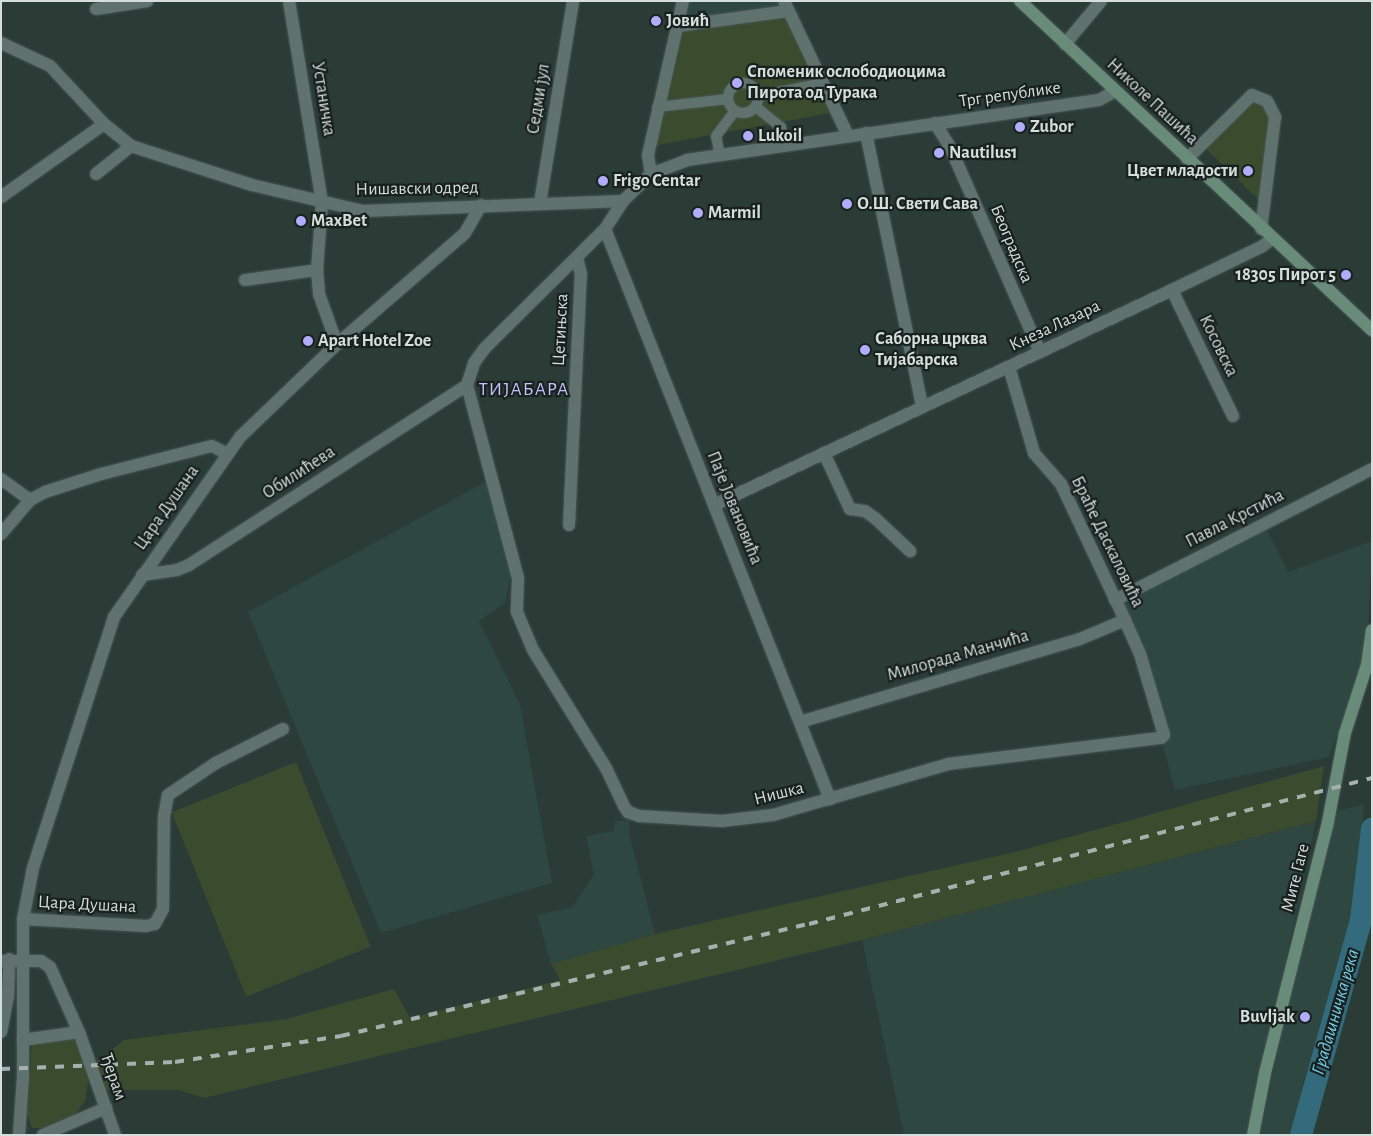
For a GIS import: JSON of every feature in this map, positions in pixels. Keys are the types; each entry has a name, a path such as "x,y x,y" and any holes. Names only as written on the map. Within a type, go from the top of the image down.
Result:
{"main road":[{"name":"Николе Пашића","path":"1020,1 1261,229 1372,330"},
{"name":"Мите Гаге","path":"1253,1135 1265,1074 1327,827 1345,733 1367,665 1372,630"}],"street":[{"path":"96,9 147,1"},
{"name":"Устаничка","path":"289,1 322,202 317,270 319,294 337,344"},
{"name":"Седми јул","path":"540,203 573,1"},
{"path":"651,174 648,155 682,1"},
{"path":"1065,44 1101,1"},
{"path":"678,26 786,6 848,136"},
{"name":"Нишавски одред","path":"1,43 50,66 104,124 131,146 252,185 322,202 376,211 481,205 623,201"},
{"path":"740,83 750,84 759,96 756,107 744,114 735,111 728,99 731,89 740,83"},
{"path":"759,96 823,83"},
{"name":"Трг републике","path":"605,229 623,201 651,174 687,160 1099,100 1115,91"},
{"path":"1188,159 1252,95 1267,101 1275,116 1261,229"},
{"path":"658,106 728,99"},
{"path":"756,107 781,127 785,146"},
{"path":"720,155 716,136 735,111"},
{"path":"1,197 104,124"},
{"name":"Београдска","path":"935,124 951,149 1040,352"},
{"path":"866,133 922,407"},
{"path":"96,174 131,146"},
{"name":"Цара Душана","path":"19,1135 23,1040 23,919 33,868 114,617 226,453 269,407 337,344 465,233 481,205"},
{"path":"467,385 474,363 485,348 605,229"},
{"name":"Паје Јовановића","path":"605,229 830,799"},
{"name":"Кнеза Лазара","path":"714,504 1172,290 1272,239"},
{"name":"Цетињска","path":"569,524 581,274 577,258"},
{"path":"245,280 317,270"},
{"name":"Косовска","path":"1172,290 1233,416"},
{"name":"Браће Даскаловића","path":"1009,367 1034,453 1061,484 1140,654 1164,729 1161,738"},
{"name":"Обилићева","path":"142,575 177,570 189,564 467,385"},
{"name":"Нишка","path":"467,385 518,578 517,612 532,650 606,768 628,812 665,819 722,821 767,816 948,764 1161,738"},
{"path":"1,534 30,500 45,492 143,463 212,446 226,453"},
{"path":"824,453 850,509 865,511 876,518 910,551"},
{"name":"Павла Крстића","path":"1115,600 1372,468"},
{"path":"1,479 30,500"},
{"name":"Милорада Манчића","path":"800,722 1080,639 1125,620"},
{"name":"Цара Душана","path":"23,919 146,926 155,924 162,909 165,806 168,795 216,763 283,730"},
{"path":"1,1032 8,996 5,960 41,961 50,967 78,1032 23,1040"},
{"name":"Ђерам","path":"78,1032 114,1135"},
{"path":"43,1135 106,1108"}],"shaded area":[{"path":"682,1 787,1 793,15 679,28"},
{"path":"487,481 511,572 505,603 479,621 520,704 552,883 381,933 248,612"},
{"path":"1266,528 1288,572 1372,541 1367,655 1329,757 1175,790 1123,602"},
{"name":"Buvljak","path":"1364,804 1356,902 1345,952 1303,1083 1293,1135 1260,1135 1301,940 1338,811"},
{"path":"629,820 630,838 655,934 551,964 537,915 572,907 594,875 586,836 614,831 615,821"},
{"path":"1316,821 1248,1135 904,1135 862,940"}],"green space":[{"path":"793,15 836,112 652,146 679,28"},
{"path":"1251,97 1271,110 1263,204 1203,146"},
{"path":"296,762 371,947 246,997 172,812"},
{"path":"1324,766 1316,821 862,940 204,1098 179,1090 104,1090 96,1062 124,1040 286,1019 394,989 410,1018 560,980 551,964 655,934 1023,850"},
{"path":"72,1036 89,1075 85,1101 75,1114 43,1128 32,1128 27,1114 32,1043"}],"waterway":[{"name":"Градашничка река","path":"1301,1135 1361,920 1372,829"}],"railway":[{"path":"1,1069 175,1062 341,1036 809,924 1372,778"}],"place":[{"name":"Јовић","path":"656,21"},
{"name":"Споменик ослободиоцима Пирота од Турака","path":"737,83"},
{"name":"Zubor","path":"1020,127"},
{"name":"Lukoil","path":"748,136"},
{"name":"Nautilus1","path":"939,153"},
{"name":"Цвет младости","path":"1248,171"},
{"name":"Frigo Centar","path":"603,181"},
{"name":"О.Ш. Свети Сава","path":"847,204"},
{"name":"Marmil","path":"698,213"},
{"name":"MaxBet","path":"301,221"},
{"name":"18305 Пирот 5","path":"1346,275"},
{"name":"Apart Hotel Zoe","path":"308,341"},
{"name":"Саборна црква Тијабарска","path":"865,350"},
{"name":"Buvljak","path":"1305,1017"}],"district":[{"name":"ТИЈАБАРА","path":"524,390"}]}
